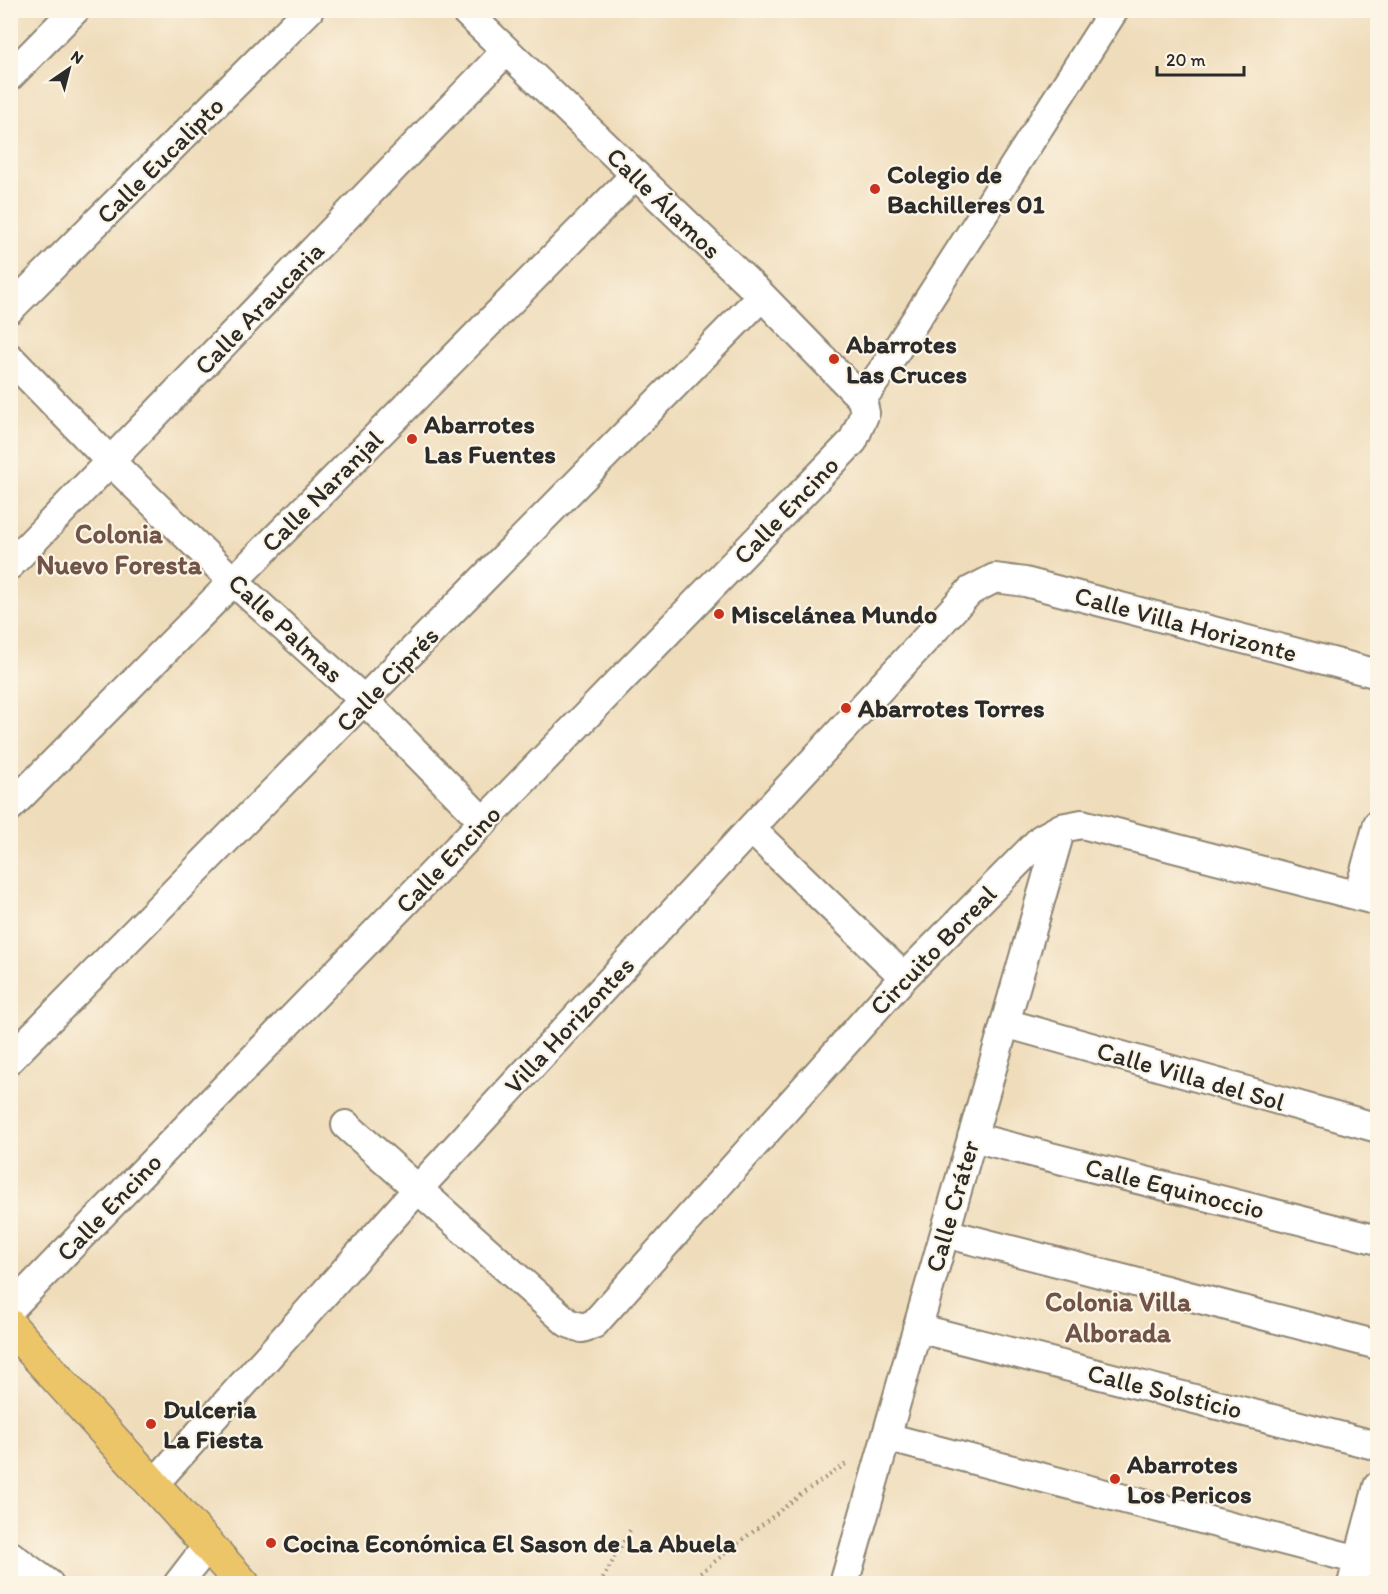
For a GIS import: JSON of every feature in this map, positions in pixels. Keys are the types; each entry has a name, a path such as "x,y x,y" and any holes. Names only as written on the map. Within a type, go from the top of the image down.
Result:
{"main road":[{"path":"10,1326 243,1584"}],"street":[{"path":"10,76 75,10"},
{"name":"Calle Eucalipto","path":"10,309 309,10"},
{"name":"Calle Álamos","path":"464,10 762,296 862,399"},
{"path":"862,399 888,363 1114,10"},
{"name":"Calle Araucaria","path":"10,565 506,51"},
{"name":"Calle Naranjal","path":"10,807 635,175"},
{"name":"Calle Ciprés","path":"10,1059 762,296"},
{"name":"Calle Palmas","path":"10,358 111,462 233,581 365,701 484,822"},
{"name":"Calle Encino","path":"10,1309 853,441 865,413 862,399"},
{"name":"Calle Villa Horizonte","path":"995,578 1037,585 1377,674"},
{"name":"Villa Horizontes","path":"153,1485 417,1190 970,591 995,578"},
{"name":"Circuito Boreal","path":"417,1190 568,1323 582,1328 594,1324 904,977 1041,839 1061,828 1082,824 1368,899"},
{"path":"1368,899 1377,824"},
{"name":"Calle Cráter","path":"844,1584 1061,828"},
{"path":"751,829 904,977"},
{"name":"Calle Villa del Sol","path":"1005,1023 1377,1128"},
{"path":"346,1125 417,1190"},
{"name":"Calle Equinoccio","path":"972,1137 1377,1240"},
{"path":"945,1233 1377,1345"},
{"name":"Calle Solsticio","path":"917,1328 1377,1446"},
{"path":"886,1437 1362,1569 1377,1486"},
{"path":"178,1584 208,1545"},
{"path":"10,1555 49,1584"}],"path":[{"path":"686,1584 800,1495 886,1437"},
{"path":"600,1584 630,1530"}],"place":[{"name":"Colegio de Bachilleres 01","path":"875,189"},
{"name":"Abarrotes Las Cruces","path":"834,359"},
{"name":"Abarrotes Las Fuentes","path":"412,439"},
{"name":"Miscelánea Mundo","path":"719,614"},
{"name":"Abarrotes Torres","path":"846,708"},
{"name":"Dulceria La Fiesta","path":"151,1424"},
{"name":"Abarrotes Los Pericos","path":"1115,1479"},
{"name":"Cocina Económica El Sason de La Abuela","path":"271,1543"}],"district":[{"name":"Colonia Nuevo Foresta","path":"119,550"},
{"name":"Colonia Villa Alborada","path":"1118,1318"}]}
